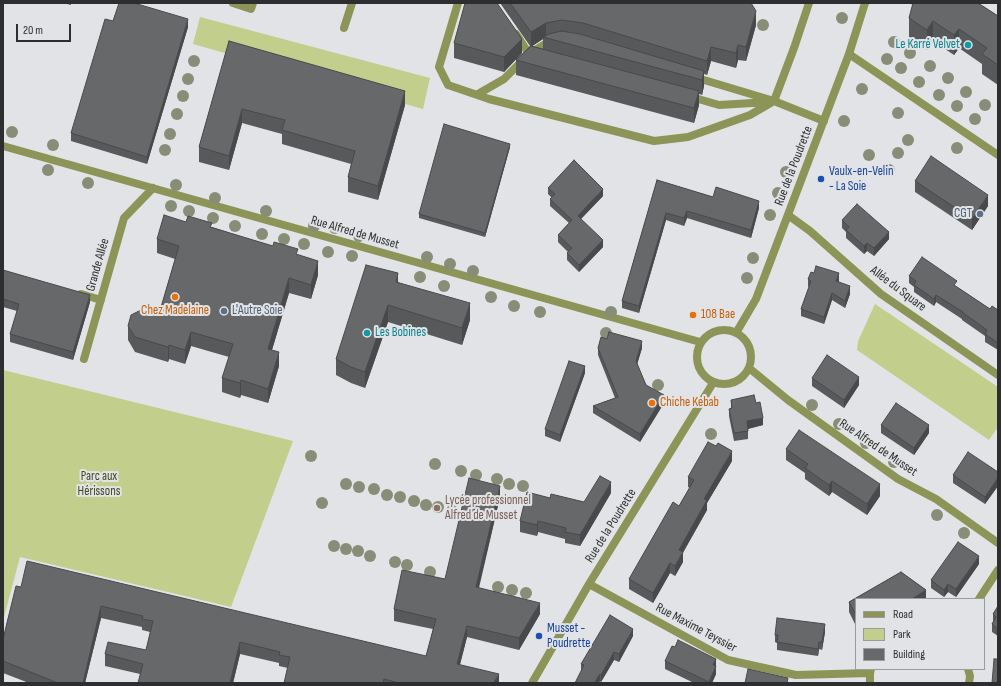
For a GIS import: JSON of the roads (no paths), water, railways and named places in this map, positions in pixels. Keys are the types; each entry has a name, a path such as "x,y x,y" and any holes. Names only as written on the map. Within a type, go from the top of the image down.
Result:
{"street":[{"path":"233,3 251,9 252,3"},
{"path":"344,28 352,3"},
{"path":"458,3 439,67 448,85 478,94 488,99 654,141 688,137 750,115 774,101 809,3"},
{"name":"Rue de la Poudrette","path":"736,332 756,299 849,54 865,3"},
{"path":"511,28 529,54 544,58"},
{"path":"478,94 504,79 529,54 547,43 561,40"},
{"path":"849,54 998,155"},
{"path":"683,73 774,101 824,121"},
{"path":"681,95 719,105 774,101"},
{"name":"Rue Alfred de Musset","path":"3,146 700,342"},
{"name":"Grande Allée","path":"84,359 124,218 153,188"},
{"name":"Allée du Square","path":"788,216 810,231 881,294 998,374"},
{"path":"70,291 100,300"},
{"path":"728,330 736,332 748,344 751,352 749,368 745,376 738,381 722,385 706,379 697,366 697,350 700,342 712,332 728,330"},
{"name":"Rue Alfred de Musset","path":"749,368 788,400 898,479 936,499 998,542"},
{"name":"Rue de la Poudrette","path":"532,683 589,584 714,383"},
{"path":"979,598 998,570"},
{"name":"Rue Maxime Teyssier","path":"589,584 728,660 796,675 870,671"},
{"path":"968,670 970,676 969,683"},
{"path":"870,671 870,683"}],"place":[{"name":"Le Karré Velvet","path":"968,45"},
{"name":"Vaulx-en-Velin - La Soie","path":"821,179"},
{"name":"CGT","path":"980,214"},
{"name":"Chez Madelaine","path":"175,297"},
{"name":"L'Autre Soie","path":"224,311"},
{"name":"108 Bae","path":"693,315"},
{"name":"Les Bobines","path":"367,333"},
{"name":"Chiche Kebab","path":"652,403"},
{"name":"Lycée professionnel Alfred de Musset","path":"437,508"},
{"name":"Musset - Poudrette","path":"539,636"}],"park label":[{"name":"Parc aux Hérissons","path":"99,484"}]}
